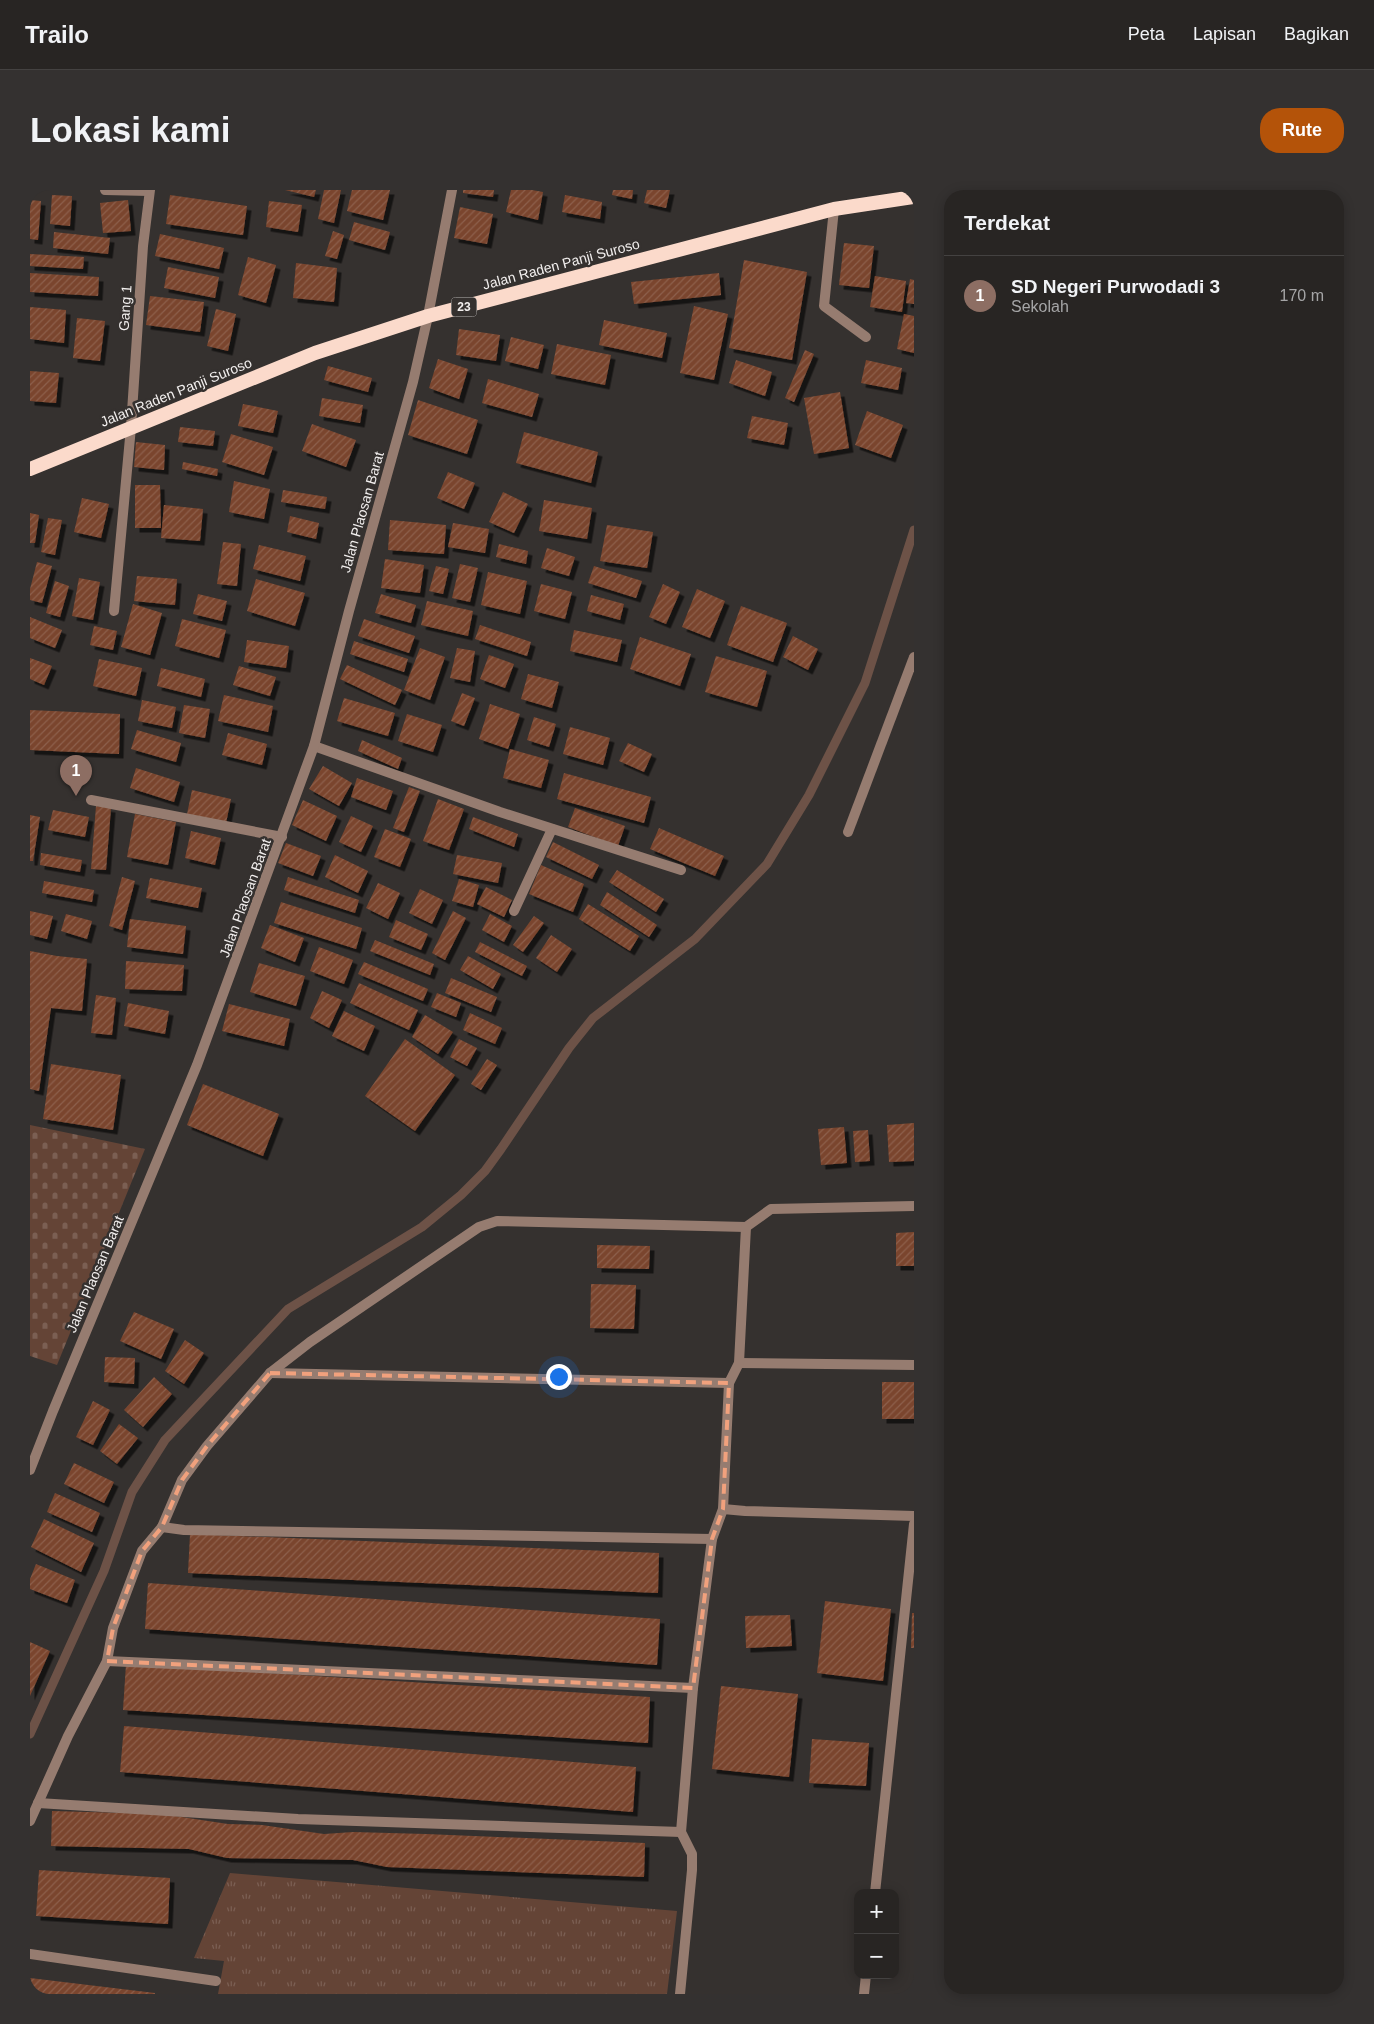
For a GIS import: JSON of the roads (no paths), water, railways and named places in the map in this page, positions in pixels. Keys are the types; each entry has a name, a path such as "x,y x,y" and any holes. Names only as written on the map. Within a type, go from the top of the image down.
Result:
{"highway":[{"name":"Jalan Raden Panji Suroso","path":"30,469 315,353 428,316 834,209 914,197"}],"street":[{"path":"105,190 150,191"},
{"name":"Jalan Plaosan Barat","path":"30,1470 197,1065 314,746 349,611 413,382 428,316 452,190"},
{"name":"Gang 1","path":"114,611 131,427 143,246 150,191"},
{"path":"834,209 824,306 866,337"},
{"path":"848,832 911,674 914,657"},
{"path":"314,746 360,764 552,829 681,870"},
{"path":"91,800 282,836"},
{"path":"514,911 552,829"},
{"path":"30,1821 68,1736 108,1661 113,1628 142,1551 162,1527 182,1480 207,1446 270,1373 318,1336 478,1227 491,1222 746,1227 771,1209 914,1206"},
{"path":"680,1994 692,1870 692,1854 681,1832 693,1688 712,1539 724,1509 730,1383 739,1363 746,1227"},
{"path":"739,1363 914,1365"},
{"path":"270,1373 730,1383"},
{"path":"724,1509 914,1516"},
{"path":"875,1889 914,1524"},
{"path":"162,1527 194,1530 712,1539"},
{"path":"108,1661 693,1688"},
{"path":"38,1803 298,1819 681,1832"},
{"path":"30,1954 216,1981"},
{"path":"864,1994 866,1979"}],"waterway":[{"path":"30,1734 104,1571 132,1492 165,1440 288,1309 422,1227 461,1195 485,1171 569,1048 593,1018 695,939 767,864 809,795 865,683 914,530"}],"place":[{"name":"SD Negeri Purwodadi 3","path":"76,796"}]}
